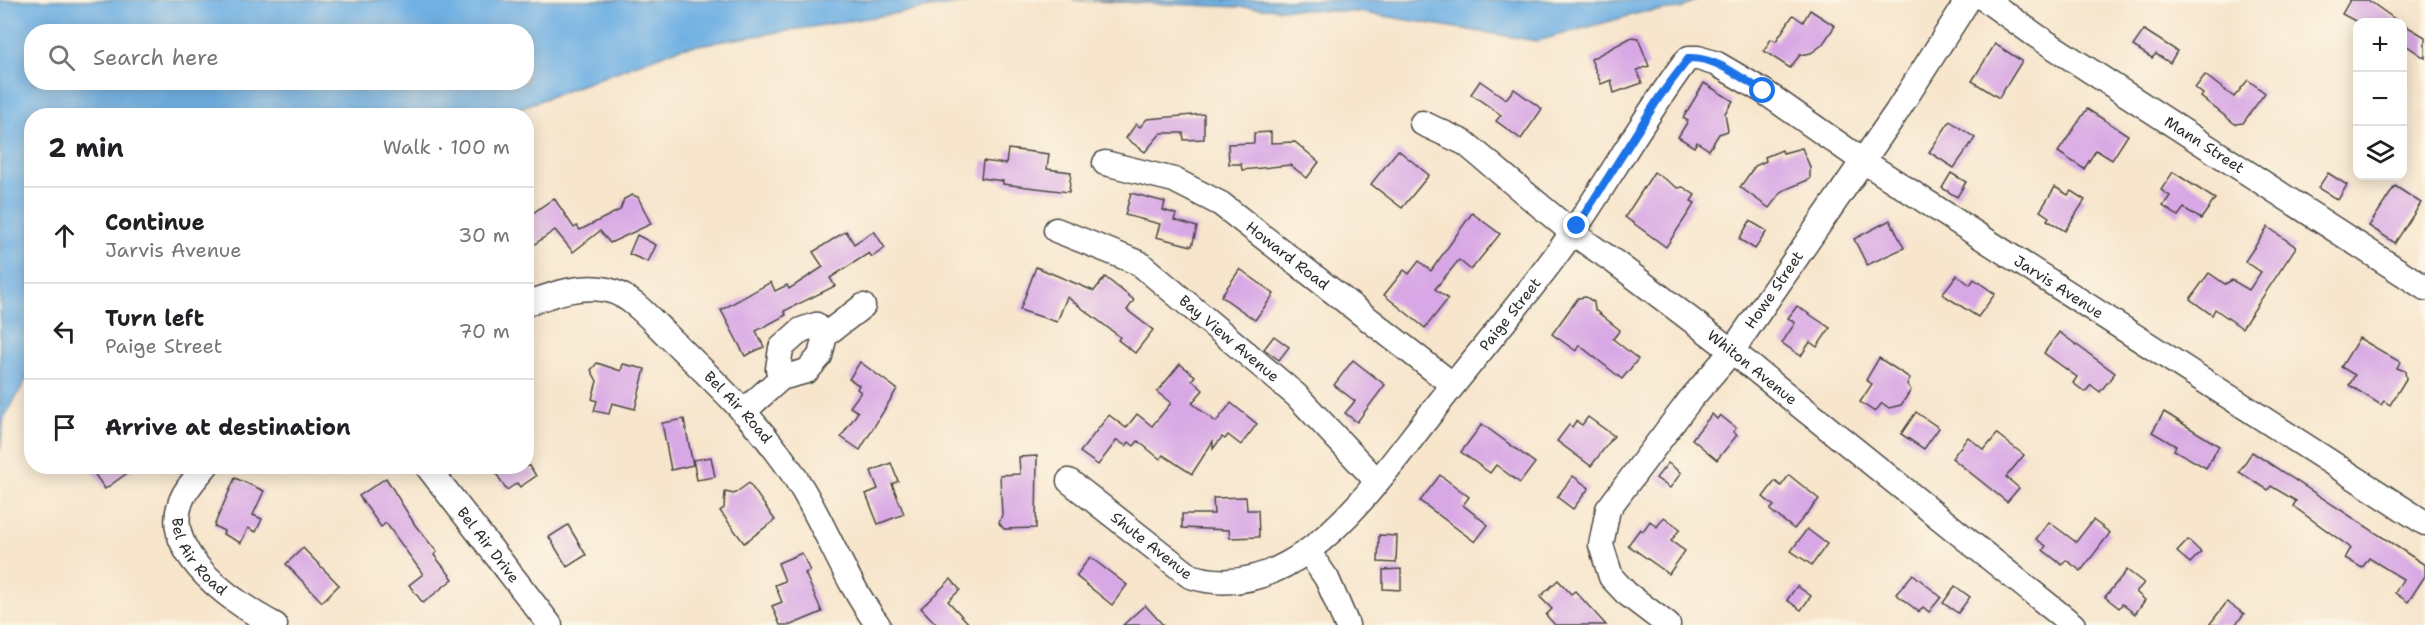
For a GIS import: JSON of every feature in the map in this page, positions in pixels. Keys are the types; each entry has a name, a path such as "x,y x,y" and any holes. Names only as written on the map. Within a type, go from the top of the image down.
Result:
{"street":[{"name":"Howe Street","path":"1668,625 1626,593 1611,577 1601,546 1608,509 1618,492 1690,400 1732,351 1935,55 1968,0"},
{"name":"Mann Street","path":"1986,0 2035,35 2425,288"},
{"name":"Jarvis Avenue","path":"1689,58 1698,58 1717,64 1763,91 1863,161 2425,524"},
{"name":"Paige Street","path":"1308,551 1332,531 1377,481 1572,232 1660,96 1689,58"},
{"name":"Whiton Avenue","path":"1422,123 1465,143 1572,232 1732,351 2073,625"},
{"name":"Howard Road","path":"1105,163 1174,180 1221,204 1453,385"},
{"name":"Bay View Avenue","path":"1056,230 1139,263 1296,395 1377,481"},
{"name":"Bel Air Road","path":"534,301 567,290 611,291 638,308 743,412 781,458 802,489 854,591 878,625"},
{"path":"743,412 781,378 807,371 820,356 825,335 863,306"},
{"path":"781,378 778,369 781,348 801,330 816,325 825,335"},
{"name":"Bel Air Road","path":"200,474 181,501 177,519 183,541 194,562 211,581 233,600 274,625"},
{"name":"Bel Air Drive","path":"433,474 550,625"},
{"name":"Shute Avenue","path":"1069,481 1190,576 1204,581 1226,584 1264,576 1308,551"},
{"path":"1308,551 1327,579 1347,625"}],"water":[{"path":"0,0 980,0 680,48 520,108 24,108 24,383 4,418 0,450"},
{"path":"1073,0 1696,0 1681,9 1643,12 1537,41 1359,12"}],"building":[{"path":"2350,0 2368,0 2393,18 2353,18 2353,20 2342,14"},
{"path":"1810,10 1835,26 1822,45 1811,53 1800,55 1790,68 1764,51 1771,39 1776,41 1793,15 1803,22"},
{"path":"2407,26 2425,37 2425,58 2407,46"},
{"path":"2144,30 2177,51 2170,63 2156,54 2152,58 2133,46"},
{"path":"1632,37 1638,38 1649,66 1637,70 1642,83 1614,93 1611,80 1601,84 1591,59"},
{"path":"1995,44 2022,61 1999,98 1972,81"},
{"path":"2205,75 2234,97 2248,80 2265,93 2243,123 2235,124 2201,97 2203,94 2195,88"},
{"path":"1480,81 1506,99 1514,89 1542,109 1521,139 1496,121 1501,115 1471,94"},
{"path":"1704,83 1733,101 1725,113 1728,131 1719,134 1709,150 1697,142 1694,147 1678,137 1688,121 1683,118"},
{"path":"2087,109 2128,135 2112,160 2096,150 2084,169 2058,152"},
{"path":"1204,114 1204,139 1184,140 1183,133 1161,133 1145,152 1126,138 1136,124 1140,127 1147,119"},
{"path":"1950,121 1975,138 1954,168 1929,152"},
{"path":"1271,132 1271,143 1295,142 1319,162 1307,178 1290,165 1242,170 1241,164 1229,164 1228,144 1254,143 1254,133"},
{"path":"1802,148 1810,167 1810,179 1782,191 1769,208 1740,187 1755,166 1766,161 1765,157 1782,150 1783,153"},
{"path":"1008,149 1049,154 1047,169 1071,172 1069,192 1003,184 1003,181 981,178 983,161 1006,164"},
{"path":"1398,150 1429,175 1402,208 1371,184"},
{"path":"1654,172 1678,188 1683,187 1695,195 1691,201 1695,203 1666,247 1625,217"},
{"path":"2173,172 2215,199 2201,219 2184,208 2178,216 2163,206 2170,196 2161,190"},
{"path":"1951,173 1966,182 1957,197 1942,188"},
{"path":"2328,173 2347,185 2338,200 2318,188"},
{"path":"2395,186 2421,203 2395,243 2369,226"},
{"path":"2055,187 2068,195 2071,191 2085,200 2065,231 2047,220 2049,217 2040,211"},
{"path":"1131,193 1165,202 1163,210 1176,214 1174,220 1197,227 1192,246 1156,237 1160,224 1125,215"},
{"path":"632,195 638,197 651,224 610,243 600,231 573,252 555,230 534,244 534,212 554,198 574,228 577,226 580,230 620,210 624,199"},
{"path":"1472,213 1500,234 1471,270 1459,260 1435,289 1448,299 1425,328 1384,295 1404,270 1409,274 1419,261 1431,271"},
{"path":"1890,220 1904,248 1867,265 1854,239"},
{"path":"1750,221 1767,231 1755,249 1739,239"},
{"path":"2268,227 2296,247 2242,328 2215,309 2212,315 2190,299 2209,273 2225,284 2232,280 2249,290 2261,272 2245,261"},
{"path":"846,231 854,244 874,231 885,248 872,257 869,253 830,278 835,286 784,311 786,315 756,331 764,347 745,356 721,310 771,282 775,291 787,285 789,289 823,267 813,252"},
{"path":"637,235 656,245 648,262 629,254"},
{"path":"1036,267 1094,291 1105,277 1134,300 1127,310 1153,330 1135,353 1118,340 1120,337 1067,297 1057,322 1020,310"},
{"path":"1240,269 1274,294 1255,320 1221,296"},
{"path":"1957,275 1970,285 1974,279 1995,294 1978,317 1942,294"},
{"path":"1586,297 1594,302 1595,310 1620,330 1613,339 1638,359 1622,379 1579,345 1576,351 1552,334 1578,298"},
{"path":"1797,306 1830,328 1817,347 1810,342 1801,356 1782,343 1795,323 1788,318"},
{"path":"2059,332 2115,373 2100,392 2091,385 2085,392 2073,383 2077,377 2044,353"},
{"path":"1274,336 1289,347 1279,360 1264,349"},
{"path":"2359,338 2400,362 2397,368 2405,371 2406,379 2390,405 2384,401 2381,405 2349,385 2355,375 2341,367"},
{"path":"1879,358 1910,378 1907,384 1911,390 1901,405 1889,408 1882,403 1875,412 1860,402 1872,384 1866,380"},
{"path":"1353,360 1385,385 1357,422 1345,413 1355,401 1334,385"},
{"path":"860,362 897,389 860,450 841,437 858,412 850,407 861,392 857,389 859,385 849,379"},
{"path":"597,363 621,371 623,364 645,369 635,409 612,403 609,414 594,411 597,401 592,399 597,381 591,370"},
{"path":"1180,364 1195,376 1192,380 1203,390 1192,403 1216,422 1231,403 1257,424 1241,445 1228,435 1225,439 1222,437 1213,449 1213,441 1192,474 1163,455 1160,459 1138,441 1134,446 1129,442 1126,446 1117,440 1098,465 1080,452 1109,415 1126,428 1137,414 1152,426 1171,403 1157,392"},
{"path":"1916,412 1939,428 1924,449 1901,434"},
{"path":"2164,412 2219,446 2206,468 2174,450 2176,446 2152,432"},
{"path":"1712,414 1717,419 1720,415 1736,428 1733,432 1737,435 1717,460 1692,439"},
{"path":"1588,417 1614,436 1591,466 1557,441 1569,425 1572,427 1576,421 1582,425"},
{"path":"684,419 693,465 671,470 662,423"},
{"path":"1482,424 1535,463 1520,483 1496,465 1490,473 1461,452"},
{"path":"1997,434 2024,455 2006,477 2019,488 2007,502 1952,458 1968,437 1984,450"},
{"path":"2252,452 2425,565 2425,576 2408,602 2395,593 2403,579 2369,558 2362,568 2345,558 2351,548 2293,506 2296,501 2271,486 2268,490 2239,472"},
{"path":"1037,456 1036,528 1004,529 999,523 1002,515 1000,475 1020,474 1019,457"},
{"path":"711,457 715,477 697,480 693,460"},
{"path":"891,463 898,481 892,484 904,514 878,524 866,494 878,489 871,471"},
{"path":"1668,463 1681,473 1670,488 1656,478"},
{"path":"534,473 536,476 520,487 517,483 507,490 496,474"},
{"path":"95,474 126,474 105,489"},
{"path":"1440,475 1469,497 1463,505 1488,525 1475,542 1420,501"},
{"path":"1789,475 1819,499 1794,529 1770,510 1774,506 1763,497 1775,481 1781,486"},
{"path":"1573,476 1589,488 1573,509 1557,497"},
{"path":"235,478 264,491 253,515 262,519 256,532 248,528 241,543 223,534 224,531 214,526"},
{"path":"386,478 415,525 437,552 434,555 453,579 423,603 409,585 423,574 386,523 381,527 359,496"},
{"path":"749,483 775,520 744,543 720,511 724,508 725,492 734,494"},
{"path":"1246,497 1247,510 1258,510 1259,537 1230,538 1229,530 1182,528 1182,514 1214,514 1213,498"},
{"path":"1664,517 1680,529 1671,541 1685,551 1669,574 1628,545 1640,529 1643,531 1650,521 1657,527"},
{"path":"2093,520 2110,533 2081,571 2066,560 2062,565 2043,550 2046,546 2036,539 2049,522 2076,542"},
{"path":"568,525 586,555 567,567 549,537"},
{"path":"1807,529 1827,544 1812,565 1791,551"},
{"path":"1379,535 1397,536 1396,563 1378,562"},
{"path":"2188,540 2201,552 2190,563 2177,552"},
{"path":"303,548 339,585 322,602 286,564"},
{"path":"802,553 810,571 805,573 822,612 791,625 780,625 772,606 782,602 775,585 785,581 778,563"},
{"path":"1090,557 1127,585 1112,605 1076,576"},
{"path":"1401,569 1401,590 1383,589 1383,570"},
{"path":"2127,570 2144,583 2136,592 2145,600 2135,614 2122,604 2119,608 2105,597"},
{"path":"1913,574 1941,597 1929,612 1923,607 1919,612 1896,594"},
{"path":"951,579 960,590 948,601 970,625 937,625 921,608"},
{"path":"1558,580 1571,594 1575,591 1606,625 1555,625 1546,615 1552,609 1540,597"},
{"path":"1797,586 1811,596 1801,610 1787,600"},
{"path":"1955,586 1970,597 1958,613 1943,603"},
{"path":"2227,602 2244,614 2235,625 2209,625"},
{"path":"1145,605 1163,625 1123,625"}],"route":[{"path":"1577,226 1660,96 1689,58 1698,58 1717,64 1763,91"}]}
